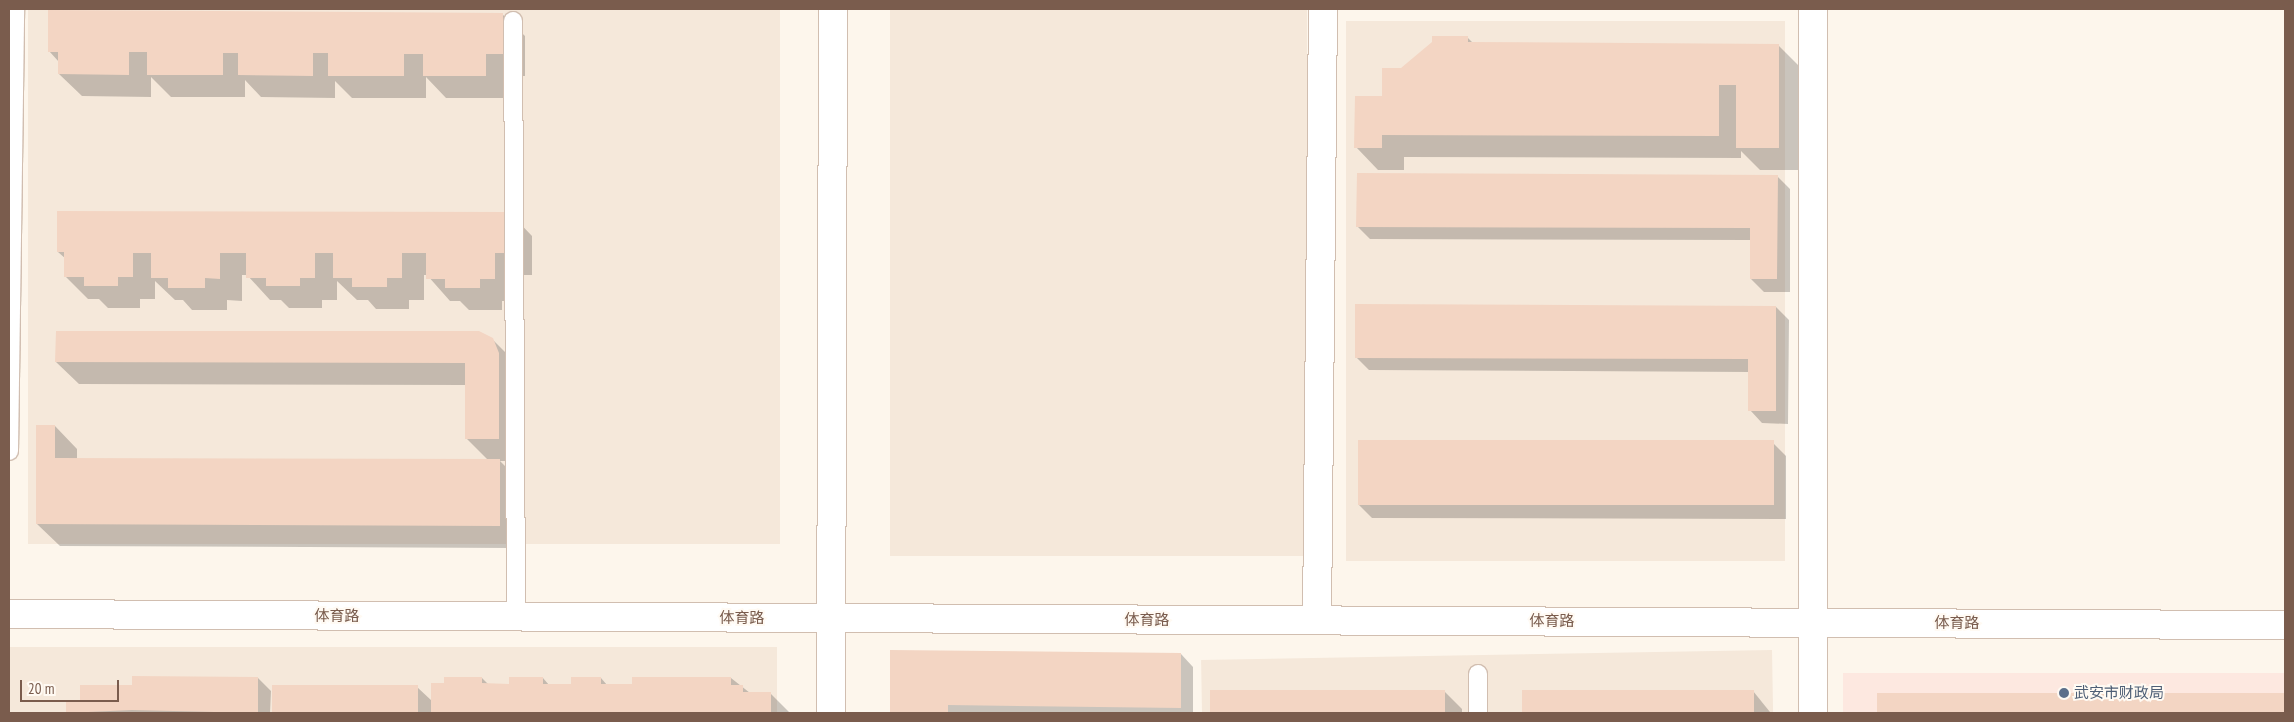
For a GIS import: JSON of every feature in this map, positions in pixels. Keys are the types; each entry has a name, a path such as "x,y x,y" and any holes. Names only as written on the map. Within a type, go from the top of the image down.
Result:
{"street":[{"path":"831,713 833,9"},
{"path":"1317,620 1323,9"},
{"path":"1813,9 1813,713"},
{"name":"体育路","path":"9,614 2285,625"}],"lane":[{"path":"9,451 15,9"},
{"path":"513,21 516,616"},
{"path":"1478,674 1478,713"}],"shaded area":[{"path":"28,9 780,9 780,544 28,544"},
{"path":"890,9 1307,9 1307,556 890,556"},
{"path":"1346,21 1785,21 1785,561 1346,561"},
{"path":"9,647 777,647 777,713 9,713"},
{"path":"1772,650 1773,713 1202,713 1201,660"},
{"name":"武安市财政局","path":"1843,673 2284,673 2284,713 1843,713"}],"building":[{"path":"48,10 503,13 503,54 486,54 486,76 423,76 423,54 404,54 404,76 328,76 328,53 313,53 313,76 238,75 238,53 223,53 223,75 147,75 147,52 129,52 129,75 58,74 58,52 48,52"},
{"path":"1432,36 1468,36 1468,42 1779,44 1779,148 1736,148 1736,85 1719,85 1719,136 1382,135 1382,148 1354,148 1355,96 1382,96 1382,68 1401,68 1432,42"},
{"path":"1357,173 1778,175 1777,279 1750,279 1750,228 1356,227"},
{"path":"57,211 510,212 510,253 495,253 495,279 480,279 480,288 445,288 445,279 426,279 426,253 402,253 402,278 387,278 387,287 352,287 352,278 333,278 333,253 315,253 315,278 300,278 300,286 266,286 266,278 246,278 246,253 220,253 220,279 205,278 205,288 168,288 168,278 151,278 151,253 133,253 133,277 118,277 118,286 84,286 84,277 64,277 64,252 57,252"},
{"path":"1355,304 1776,306 1776,411 1748,411 1748,359 1355,358"},
{"path":"56,331 479,331 493,338 499,353 499,439 465,439 465,363 55,362"},
{"path":"36,425 55,425 55,458 500,459 500,526 36,524"},
{"path":"1358,440 1774,440 1774,505 1358,505"},
{"path":"890,650 1181,653 1181,708 948,705 948,713 890,713"},
{"path":"132,676 258,677 258,713 132,710 66,713 66,702 80,702 80,685 132,685"},
{"path":"444,677 482,677 482,683 509,684 509,677 543,677 543,684 571,684 571,677 601,677 601,684 632,684 632,677 731,677 731,685 743,685 743,692 771,692 771,713 431,713 431,683 444,683"},
{"path":"272,685 418,685 418,713 272,713"},
{"path":"1210,690 1445,690 1445,713 1210,713"},
{"path":"1522,690 1754,690 1754,713 1522,713"},
{"path":"1877,693 2285,693 2285,713 1877,713"}],"place":[{"name":"武安市财政局","path":"2064,693"}]}
